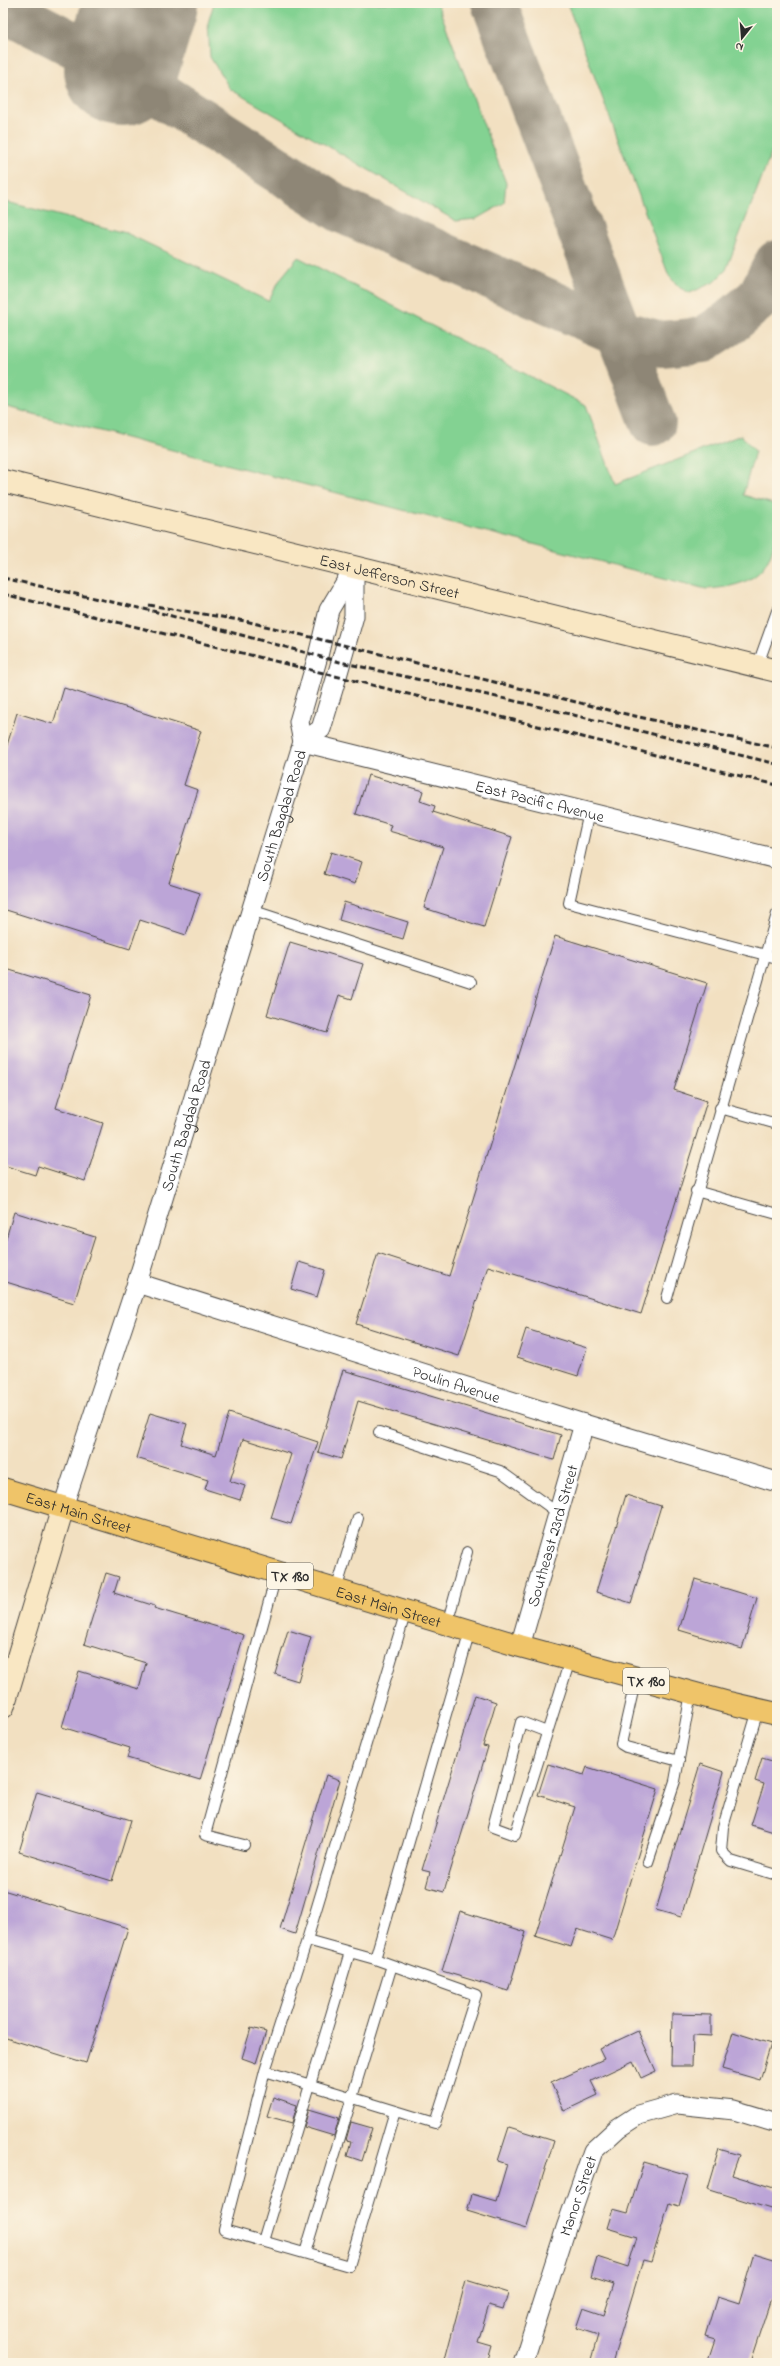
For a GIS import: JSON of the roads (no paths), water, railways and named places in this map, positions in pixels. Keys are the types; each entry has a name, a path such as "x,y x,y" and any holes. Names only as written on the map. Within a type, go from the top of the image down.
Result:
{"main road":[{"name":"East Jefferson Street","path":"3,481 767,669"},
{"name":"East Main Street","path":"3,1489 520,1646 691,1693 768,1712"},
{"path":"3,1707 63,1507"}],"street":[{"name":"South Bagdad Road","path":"303,742 321,729 337,676 354,616 354,568"},
{"name":"South Bagdad Road","path":"63,1507 137,1283 303,742 299,722 318,656 329,610 354,568"},
{"name":"East Pacific Avenue","path":"303,742 777,859"},
{"name":"Poulin Avenue","path":"137,1283 584,1424 776,1478"},
{"name":"Southeast 23rd Street","path":"520,1646 584,1424"},
{"name":"Manor Street","path":"523,2363 566,2228 593,2150 618,2128 638,2115 677,2104 734,2110 777,2123"}],"lane":[{"path":"767,669 777,611"},
{"path":"589,812 569,903 777,958"},
{"path":"252,910 471,982"},
{"path":"667,1298 696,1191 777,914"},
{"path":"720,1108 777,1124"},
{"path":"696,1191 777,1214"},
{"path":"379,1432 500,1471 558,1512"},
{"path":"336,1590 358,1518"},
{"path":"447,1624 467,1552"},
{"path":"244,1845 204,1835 277,1572"},
{"path":"395,2112 349,2266 224,2230 264,2071 307,1940 406,1611"},
{"path":"375,1959 470,1631"},
{"path":"547,1732 521,1722 493,1827 515,1835 570,1660"},
{"path":"636,1678 621,1744 626,1747 679,1761"},
{"path":"648,1862 675,1781 691,1693"},
{"path":"768,1712 724,1827 721,1851 731,1861 777,1874"},
{"path":"264,2071 435,2124 476,1995 375,1959 307,1940"},
{"path":"263,2242 350,1952"},
{"path":"305,2253 392,1965"}],"railway":[{"path":"3,578 157,612 340,662 528,704 777,764"},
{"path":"3,594 777,785"},
{"path":"149,605 245,621 617,712 777,748"}]}
